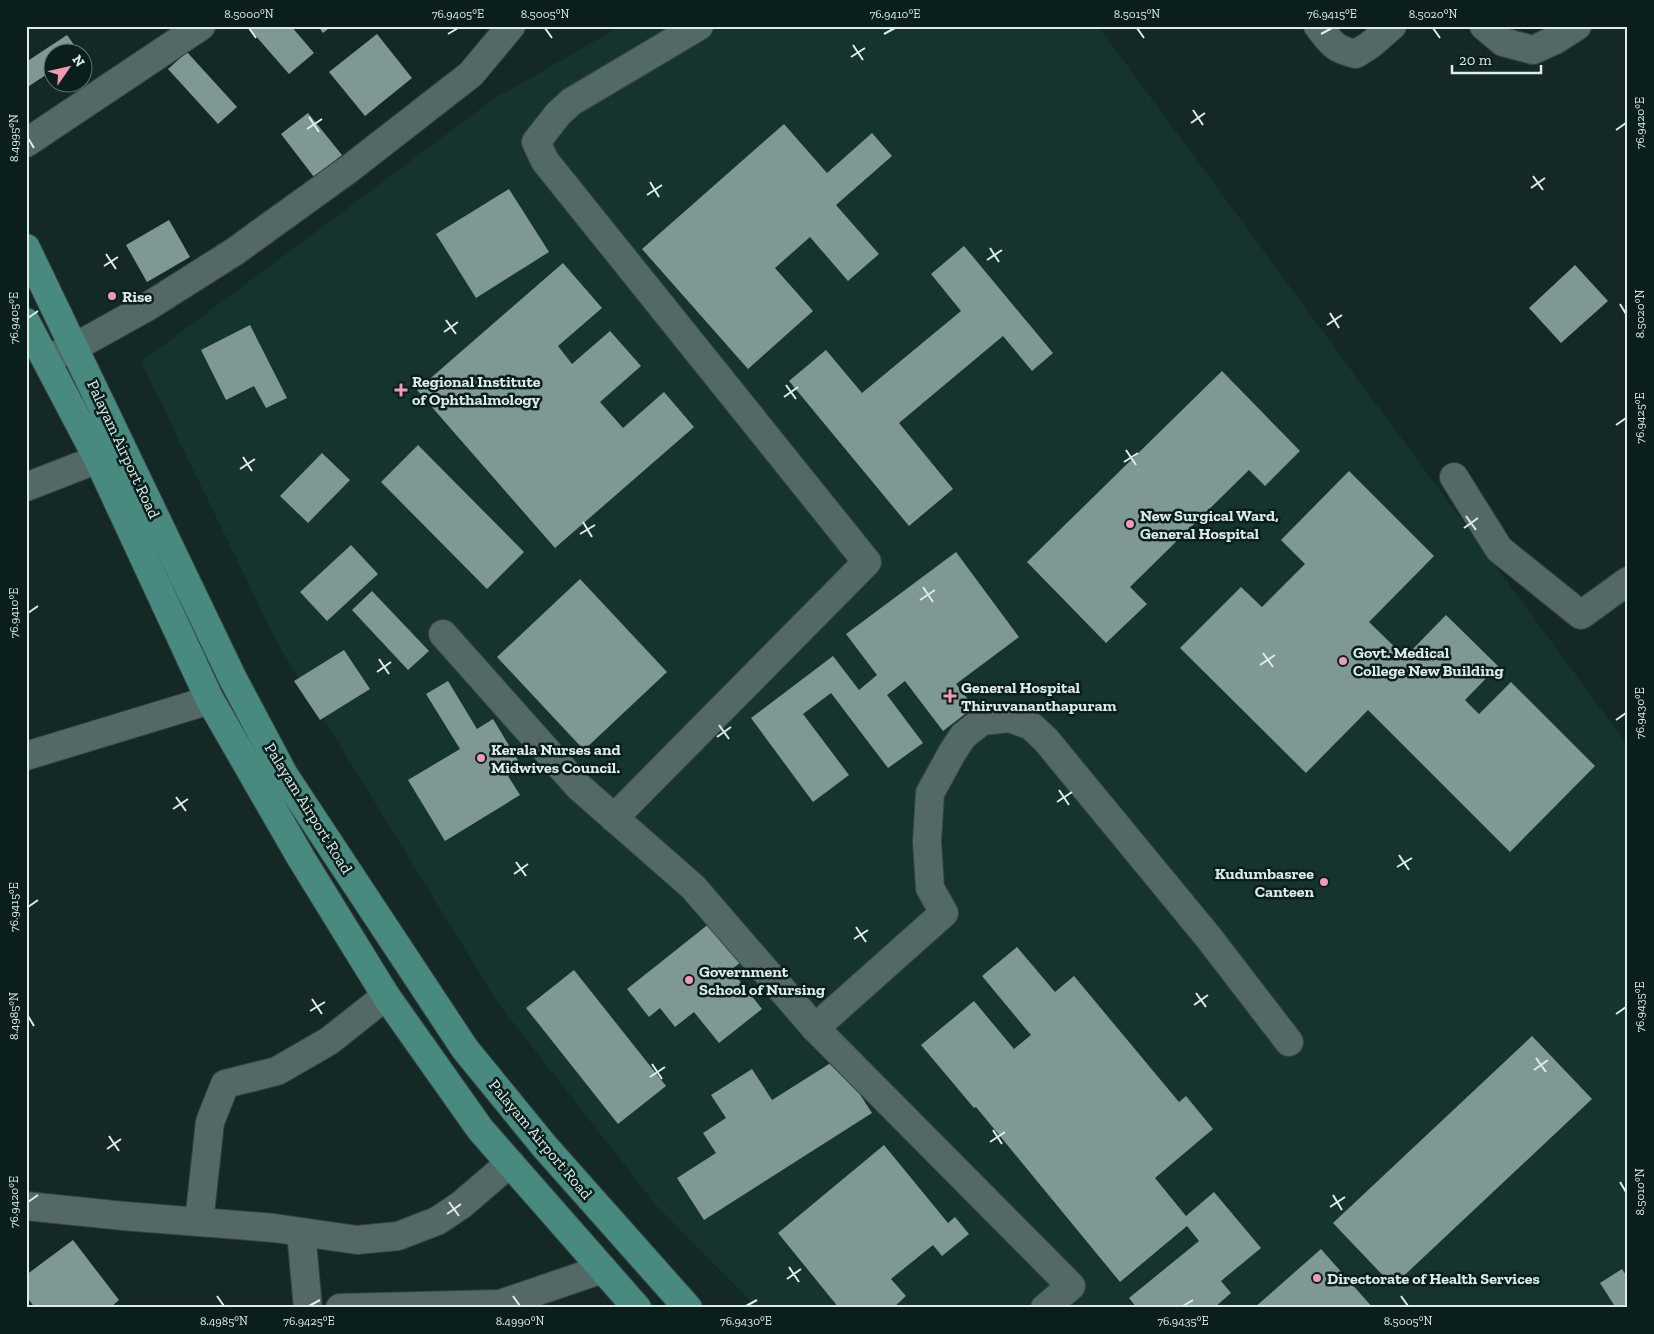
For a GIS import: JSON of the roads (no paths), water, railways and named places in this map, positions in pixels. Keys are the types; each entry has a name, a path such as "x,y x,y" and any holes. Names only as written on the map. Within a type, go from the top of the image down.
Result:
{"main road":[{"name":"Palayam Airport Road","path":"26,248 233,679 284,775 465,1049 545,1147 688,1308"},
{"name":"Palayam Airport Road","path":"26,322 98,459 210,700 301,858 386,996 480,1128 637,1308"}],"street":[{"path":"26,143 201,26"},
{"path":"46,359 75,347 147,307 234,252 349,169 471,74 511,26"},
{"path":"614,818 867,562 545,161 536,142 558,114 572,102 699,26"},
{"path":"1318,26 1331,42 1341,50 1356,54 1392,26"},
{"path":"1484,26 1503,42 1533,50 1555,40 1577,26"},
{"path":"26,487 98,459"},
{"path":"1454,477 1499,549 1581,615 1628,581"},
{"path":"443,634 579,787 693,887 815,1028 1070,1286 1045,1308"},
{"path":"26,756 210,700"},
{"path":"815,1028 944,913 930,888 927,842 930,793 952,753 964,736 982,722 1010,718 1031,726 1046,740 1209,938 1289,1042"},
{"path":"199,1222 210,1122 225,1084 277,1071 329,1041 386,996"},
{"path":"26,1206 301,1232 357,1240 398,1236 437,1221 461,1205 510,1163"},
{"path":"301,1232 308,1308"},
{"path":"340,1308 500,1304 603,1269"}],"place":[{"name":"Rise","path":"112,296"},
{"name":"Regional Institute of Ophthalmology","path":"401,390"},
{"name":"New Surgical Ward, General Hospital","path":"1130,524"},
{"name":"Govt. Medical College New Building","path":"1343,661"},
{"name":"General Hospital Thiruvananthapuram","path":"950,696"},
{"name":"Kerala Nurses and Midwives Council.","path":"481,758"},
{"name":"Kudumbasree Canteen","path":"1324,882"},
{"name":"Government School of Nursing","path":"689,980"},
{"name":"Directorate of Health Services","path":"1317,1278"}]}
